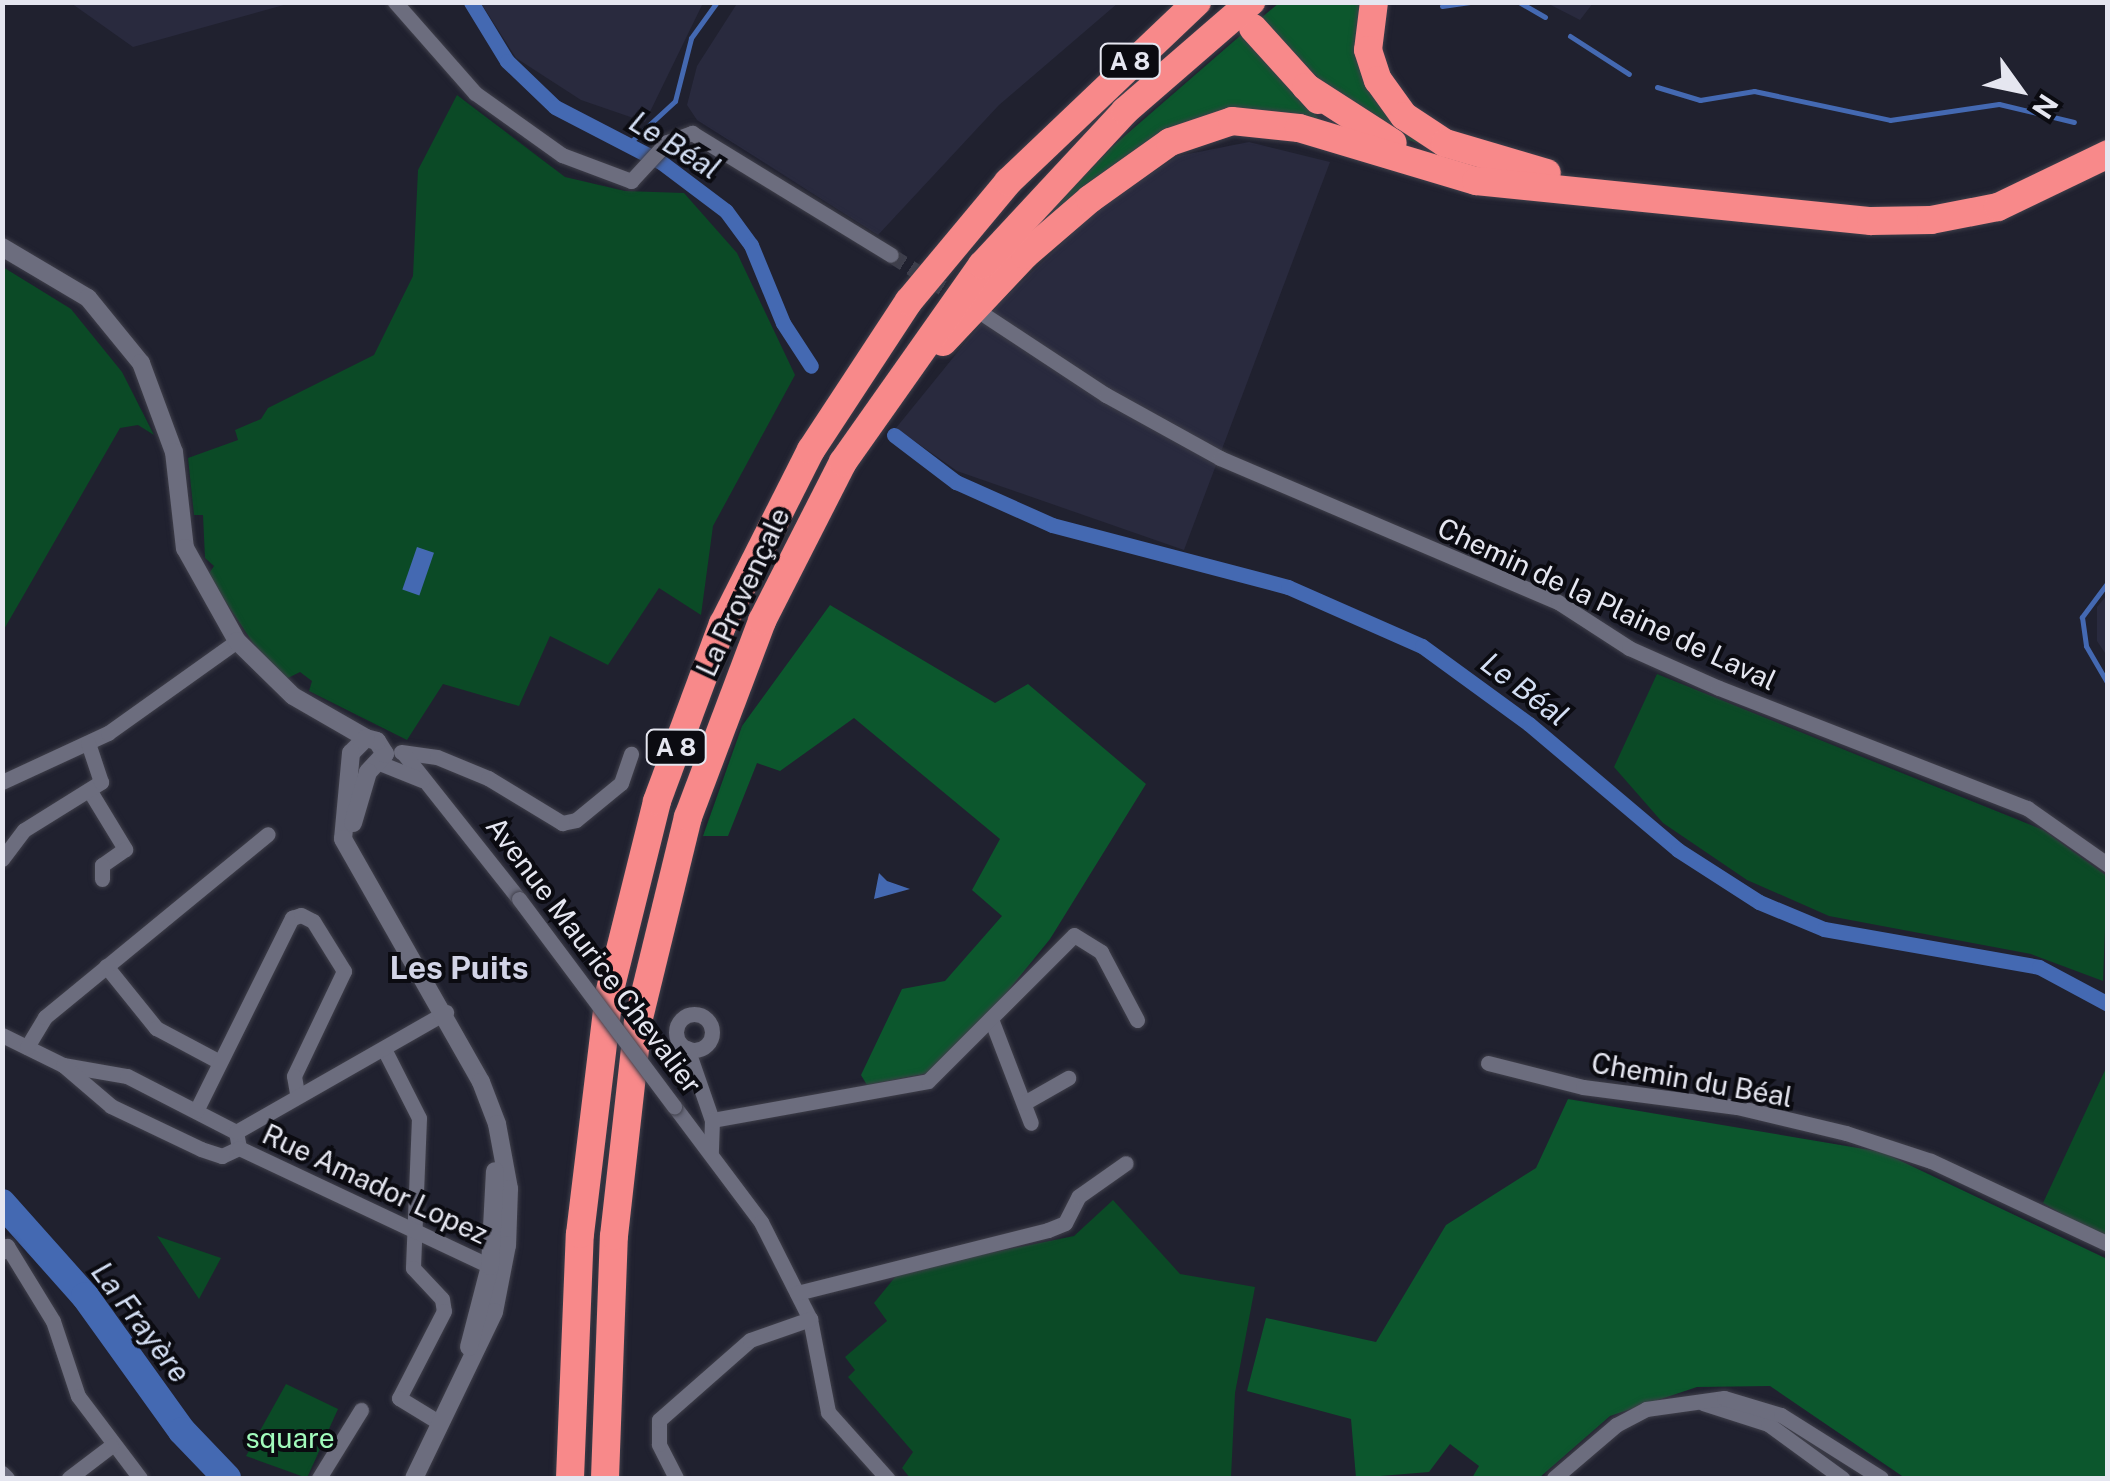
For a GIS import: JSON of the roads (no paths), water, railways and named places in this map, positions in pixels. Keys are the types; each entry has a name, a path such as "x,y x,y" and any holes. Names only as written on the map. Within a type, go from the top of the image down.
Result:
{"highway":[{"path":"1065,123 1175,2"},
{"name":"La Provençale","path":"570,1478 580,1234 608,994 630,891 691,703 771,523 861,369 960,236 1065,123 1197,2"},
{"path":"1374,2 1368,50 1378,80 1404,116 1454,147 1546,174"},
{"path":"1252,15 1306,87 1345,127 1394,158"},
{"name":"La Provençale","path":"605,1478 620,1154 662,902 734,686 843,462 922,342 1020,219 1125,111 1252,15"},
{"path":"1306,87 1364,128 1420,154 1546,174 1841,204 1943,204 2029,179 2108,135"},
{"path":"843,462 1003,277 1079,208 1170,142 1211,125 1264,122 1490,182 1904,222 1998,207 2108,154"}],"street":[{"path":"395,2 475,93 562,155 622,179 644,173 657,152 678,134 706,138 891,255"},
{"name":"Avenue Maurice Chevalier","path":"2,248 88,298 141,363 174,452 185,548 237,641 265,674 372,755 430,783 762,1222 810,1320 828,1412 887,1478"},
{"name":"Chemin de la Plaine de Laval","path":"986,316 1106,395 1220,458 1558,602 1629,648 1719,688 2027,808 2108,865"},
{"path":"2,782 88,743 237,641"},
{"path":"2,859 24,830 91,793 101,782 88,743"},
{"name":"Avenue Maurice Chevalier","path":"372,755 465,768 562,824 576,820 621,783 631,754"},
{"path":"372,755 340,819 343,839 446,1012 481,1082 497,1124 509,1189 483,1342 414,1478"},
{"path":"430,783 465,768"},
{"path":"91,793 125,849 102,866 102,879"},
{"path":"27,1047 45,1018 268,834"},
{"path":"196,1111 292,918 301,915 313,922 344,971 294,1076 297,1094"},
{"path":"712,1120 928,1081 1074,935 1102,952 1137,1020"},
{"path":"106,966 156,1028 220,1062"},
{"name":"Avenue Maurice Chevalier","path":"687,1048 704,1046 719,1030 698,1007 676,1030 687,1048 712,1120 711,1154"},
{"path":"238,1140 297,1094 446,1012"},
{"path":"992,1019 1031,1123"},
{"name":"Rue Amador Lopez","path":"2,1035 63,1065 112,1106 201,1150 222,1156 238,1140"},
{"path":"384,1049 419,1118 413,1268 442,1299 444,1311 399,1398 440,1424"},
{"name":"Chemin du Béal","path":"1488,1063 1583,1087 1737,1108 1846,1133 1932,1161 2108,1244"},
{"name":"Rue Amador Lopez","path":"63,1065 127,1076 415,1235 497,1266"},
{"path":"1024,1103 1068,1078"},
{"path":"797,1292 1048,1230 1065,1222 1079,1196 1126,1163"},
{"path":"2,1252 7,1246 53,1321 78,1396 111,1446 140,1478"},
{"path":"676,1478 659,1444 659,1420 750,1340 810,1320"},
{"path":"1554,1478 1616,1425 1646,1409 1724,1398 1781,1415 1881,1478"},
{"path":"1694,1400 1768,1424 1842,1478"},
{"path":"320,1478 361,1410"},
{"path":"69,1478 111,1446"}],"water":[{"path":"417,547 434,553 419,595 402,590"},
{"path":"879,873 887,881 910,889 874,899"}],"waterway":[{"name":"Le Béal","path":"471,2 507,61 555,107 661,162 726,211 751,245 783,323 811,366"},
{"path":"625,147 675,101 691,38 717,2"},
{"path":"1442,6 1472,2"},
{"path":"1519,2 1545,17"},
{"path":"1570,36 1629,74"},
{"path":"1657,87 1700,100 1754,91 1890,120 1999,104 2074,122"},
{"name":"Le Béal","path":"894,435 956,482 1052,525 1288,587 1422,646 1529,724 1678,850 1759,902 1824,929 2039,967 2108,1004"},
{"path":"2108,582 2082,617 2086,646 2108,684"},
{"name":"La Frayère","path":"2,1203 85,1296 182,1431 227,1478"}],"tunnel":[{"path":"891,255 964,301"}],"district":[{"name":"Les Puits","path":"459,968"}],"park label":[{"name":"square","path":"290,1438"}]}
